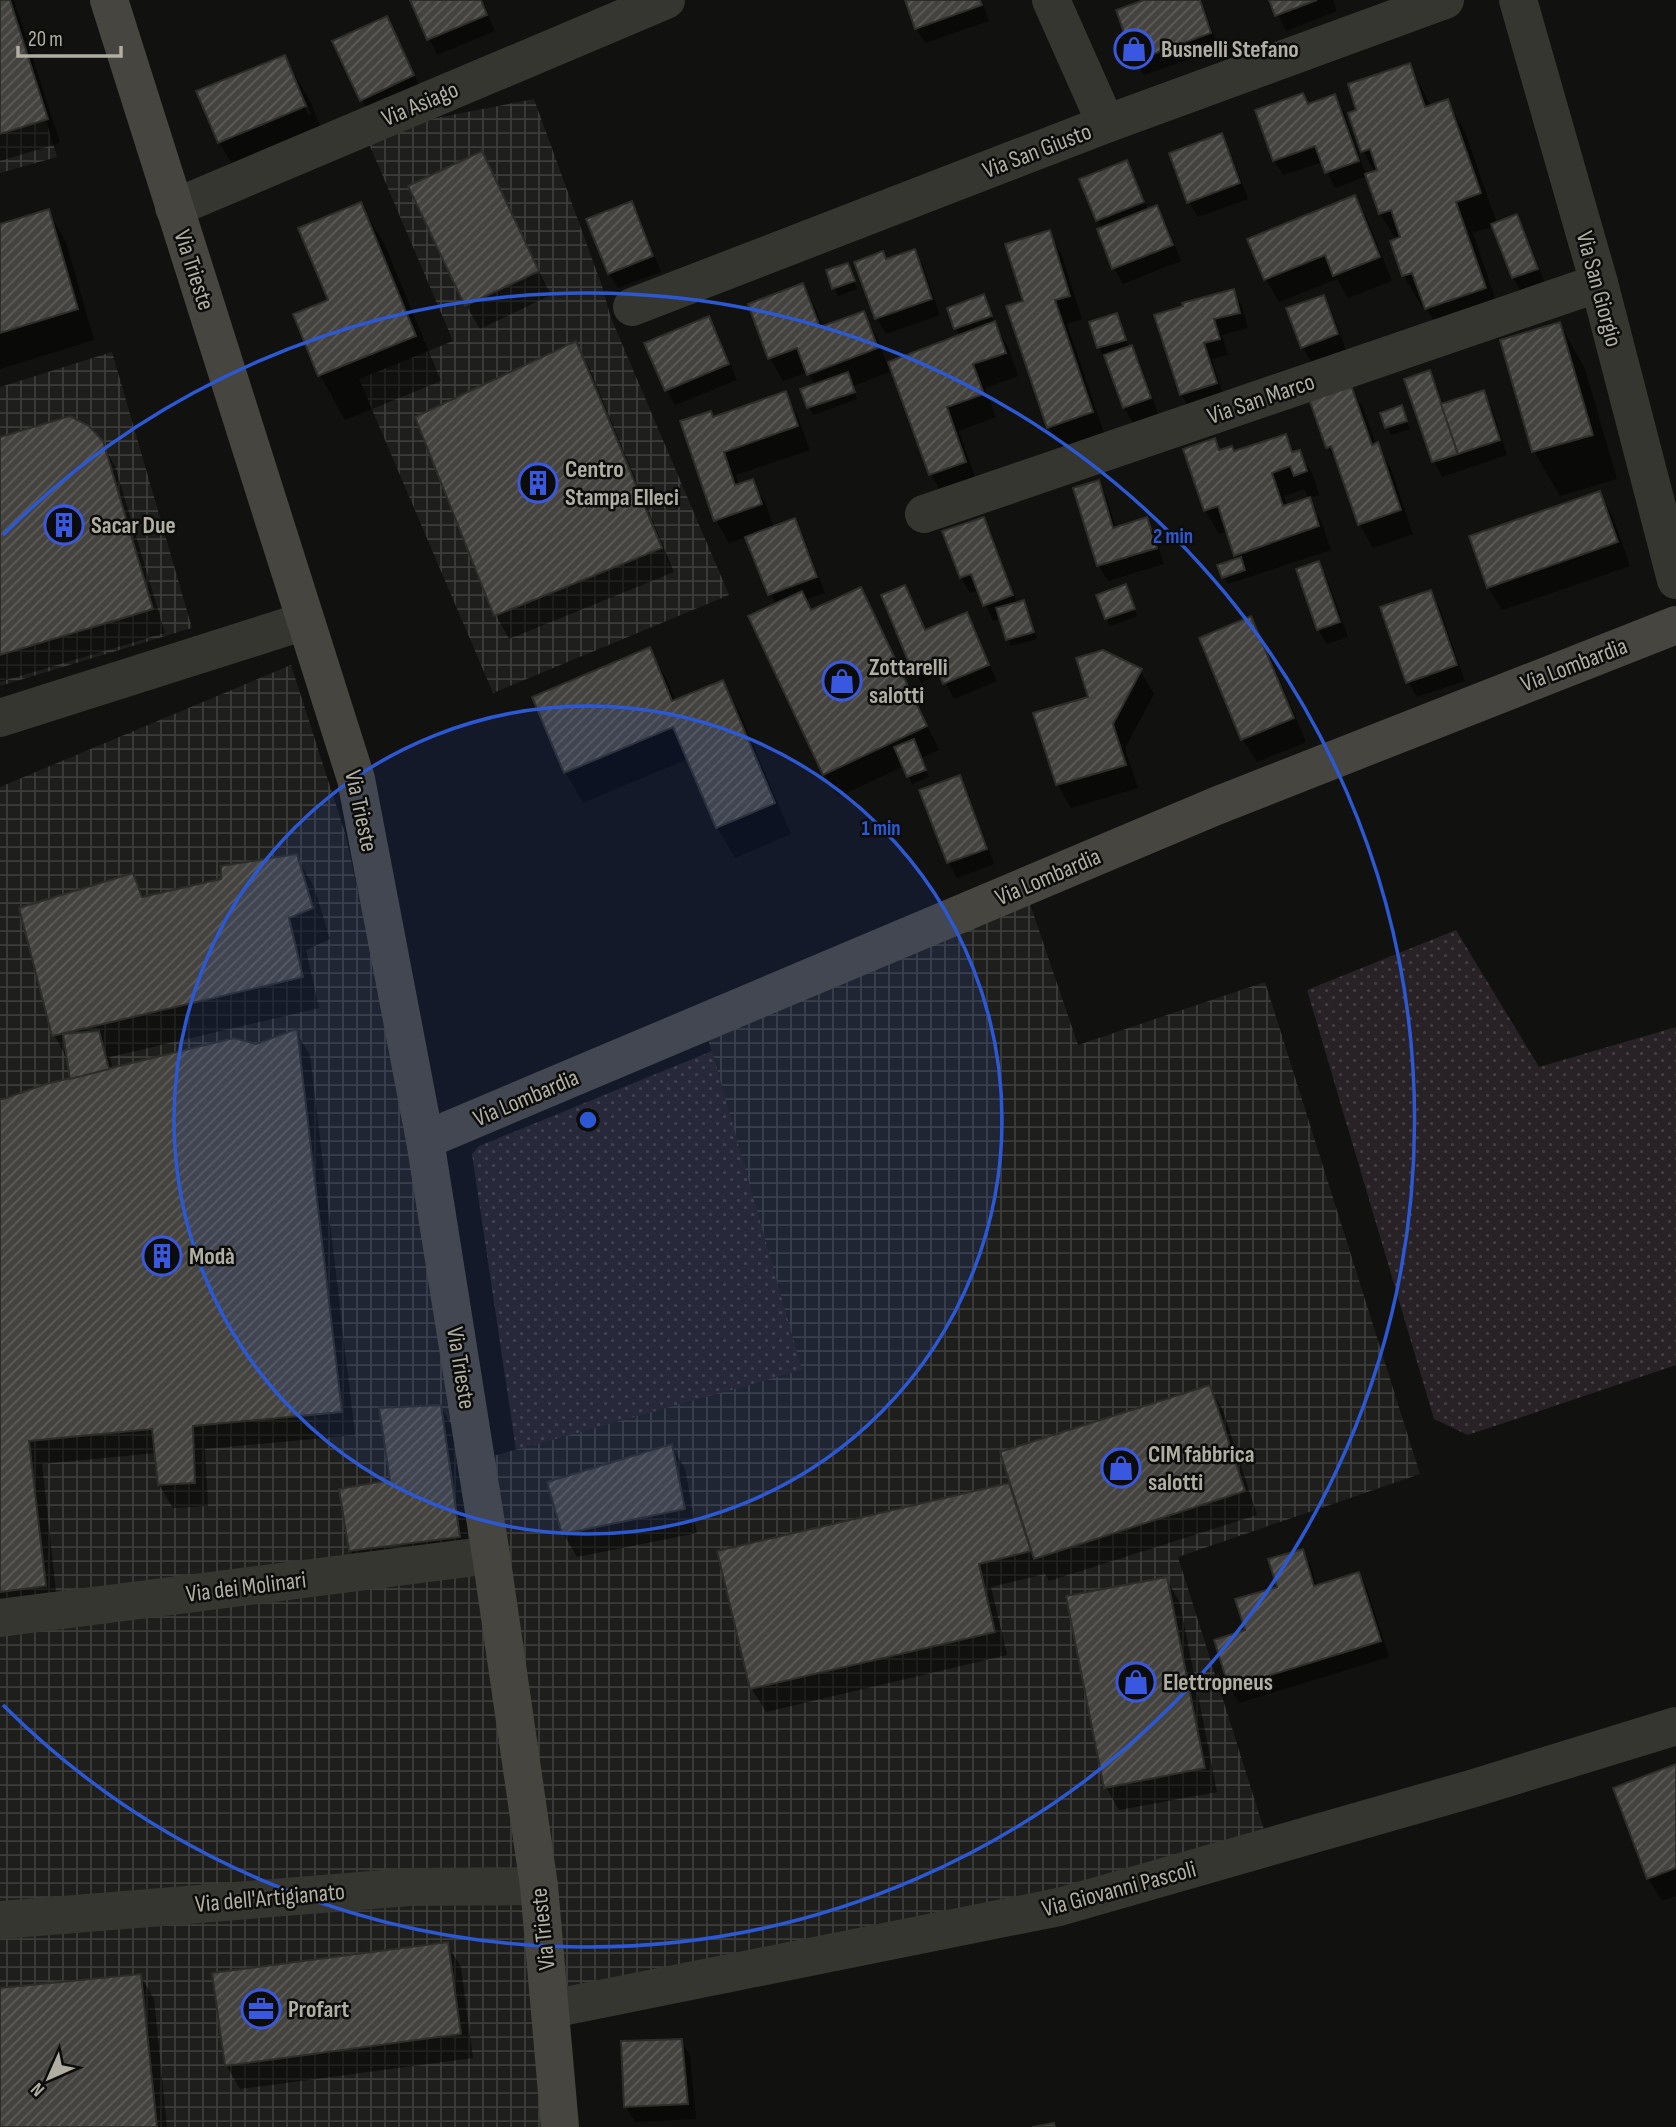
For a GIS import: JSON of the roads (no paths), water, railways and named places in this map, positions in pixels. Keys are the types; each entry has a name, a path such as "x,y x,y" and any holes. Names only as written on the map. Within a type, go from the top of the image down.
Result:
{"street":[{"name":"Via Trieste","path":"108,0 356,779 425,1140 491,1555 540,1886 560,2127"},
{"name":"Via Asiago","path":"174,208 666,0"},
{"path":"1052,0 1106,124"},
{"name":"Via San Giusto","path":"632,307 1106,124 1445,0"},
{"name":"Via San Giorgio","path":"1518,0 1599,283 1676,580"},
{"name":"Via San Marco","path":"924,514 1599,283"},
{"path":"0,718 305,621"},
{"name":"Via Lombardia","path":"425,1140 1216,806 1676,625"},
{"name":"Via dei Molinari","path":"0,1618 491,1555"},
{"name":"Via Giovanni Pascoli","path":"551,2009 1059,1907 1471,1789 1676,1726"},
{"name":"Via dell'Artigianato","path":"0,1920 409,1887 540,1886"}],"place":[{"name":"Busnelli Stefano","path":"1134,49"},
{"name":"Centro Stampa Elleci","path":"538,483"},
{"name":"Sacar Due","path":"64,525"},
{"name":"Zottarelli salotti","path":"842,681"},
{"name":"Modà","path":"162,1256"},
{"name":"CIM fabbrica salotti","path":"1121,1468"},
{"name":"Elettropneus","path":"1136,1682"},
{"name":"Profart","path":"261,2009"}]}
